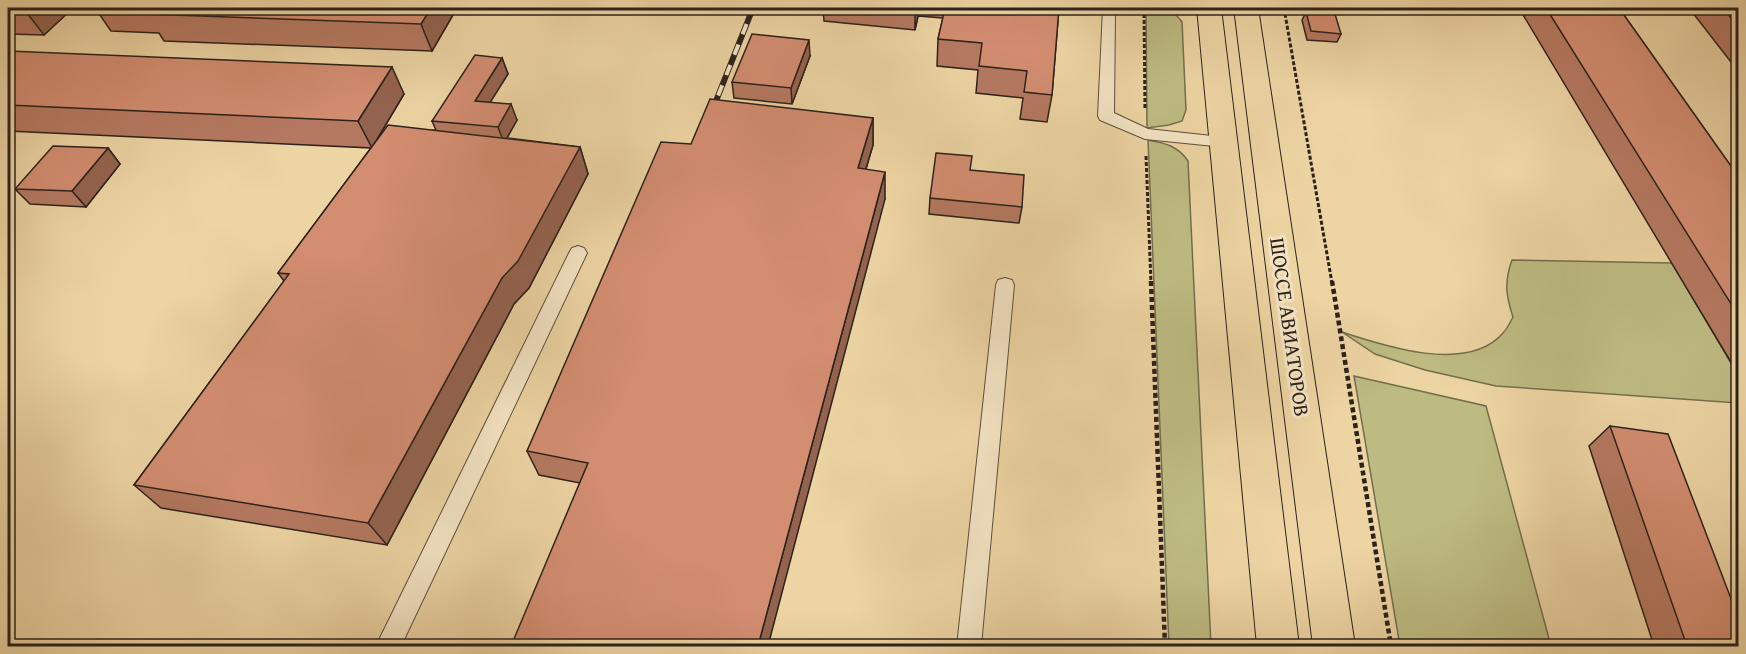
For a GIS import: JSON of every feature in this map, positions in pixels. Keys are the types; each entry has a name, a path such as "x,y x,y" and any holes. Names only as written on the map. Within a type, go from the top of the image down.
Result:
{"main road":[{"name":"ШОССЕ АВИАТОРОВ","path":"1209,8 1278,646"},
{"name":"ШОССЕ АВИАТОРОВ","path":"1246,8 1334,646"}],"lane":[{"path":"1115,8 1108,10 1106,116 1145,134 1224,142"},
{"path":"388,646 578,252"},
{"path":"969,646 1005,285"}],"path":[{"path":"1144,8 1145,134 1165,646"},
{"path":"1284,8 1346,363 1391,646"}],"shaded area":[{"path":"1146,8 1167,9 1182,22 1186,110 1182,121 1147,128"},
{"path":"1148,140 1171,146 1188,161 1211,646 1169,646"},
{"path":"1512,260 1672,263 1738,375 1738,403 1496,386 1425,370 1375,354 1342,332 1380,344 1425,353 1469,352 1488,345 1504,331 1513,317 1507,289"},
{"path":"1354,376 1486,406 1551,646 1400,646"}],"building":[{"path":"8,8 33,8 27,13 8,13"},
{"path":"152,8 431,8 421,24 146,14"},
{"path":"945,8 1059,8 1052,95 1024,92 1027,71 979,66 982,43 938,39"},
{"path":"1546,8 1619,8 1738,176 1738,315"},
{"path":"1723,8 1738,8 1738,27"},
{"path":"1306,12 1335,14 1341,34 1311,31"},
{"path":"752,34 809,40 791,88 732,82"},
{"path":"8,51 392,67 358,121 8,105"},
{"path":"475,55 502,58 475,101 511,104 498,127 432,121"},
{"path":"710,99 873,118 858,168 885,172 758,646 511,646 588,463 527,451 661,142 691,144"},
{"path":"388,125 580,147 518,261 502,278 368,523 134,485 289,274 278,273"},
{"path":"53,146 108,148 72,191 15,189"},
{"path":"936,153 972,156 970,170 1024,175 1022,207 930,198"},
{"path":"1610,426 1668,434 1738,617 1738,646 1687,646"}],"railway":[{"path":"710,116 753,8"}]}
